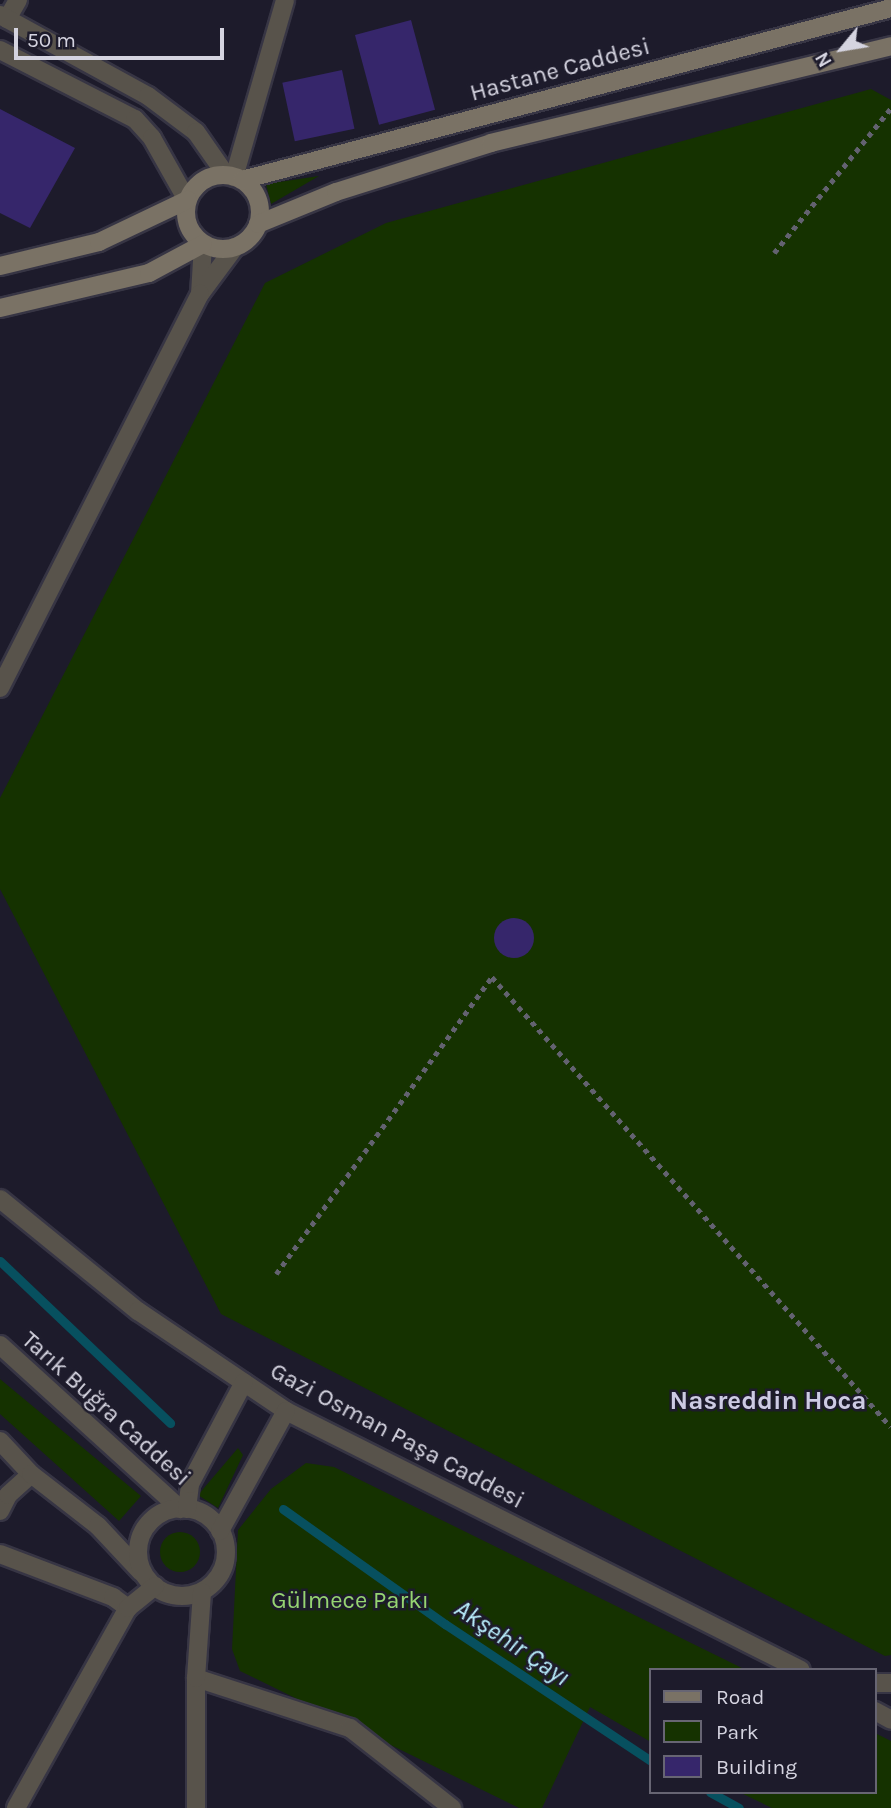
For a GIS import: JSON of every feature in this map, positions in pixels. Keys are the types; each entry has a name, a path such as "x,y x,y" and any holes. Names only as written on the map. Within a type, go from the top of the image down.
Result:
{"main road":[{"name":"Hastane Caddesi","path":"234,177 891,8"},
{"path":"258,224 336,192 491,143 887,49"},
{"path":"0,266 99,242 187,200 202,181 234,177 258,199 258,224 250,238 235,247 219,249 203,244 188,225 187,200"},
{"path":"0,308 149,273 203,244"}],"street":[{"path":"18,0 3,17 148,96 196,132 234,177"},
{"path":"234,177 285,0"},
{"path":"0,50 135,119 152,138 187,200"},
{"path":"200,295 203,244"},
{"path":"0,688 200,295 235,247"},
{"name":"Gazi Osman Paşa Caddesi","path":"0,1199 138,1311 286,1411 797,1668"},
{"name":"Tarık Buğra Caddesi","path":"0,1345 184,1509"},
{"path":"184,1509 190,1485 244,1382"},
{"path":"220,1531 286,1411"},
{"path":"0,1441 31,1474 98,1526 151,1582 177,1596 202,1592 222,1572 226,1558 220,1531 207,1516 184,1509 158,1516 143,1533 138,1556 151,1582"},
{"path":"0,1511 8,1495 31,1474"},
{"path":"0,1554 113,1597 128,1608"},
{"path":"16,1808 128,1608 151,1582"},
{"path":"196,1808 196,1678 202,1592"},
{"path":"196,1678 349,1728 452,1808"}],"path":[{"path":"774,253 891,108"},
{"path":"276,1274 492,977 891,1427"}],"green space":[{"path":"871,89 891,100 891,1655 885,1656 221,1314 0,889 0,798 265,283 386,223"},
{"path":"319,176 271,204 266,184"},
{"path":"0,1379 141,1496 119,1521 0,1414"},
{"path":"238,1448 243,1455 218,1508 198,1495"},
{"name":"Gülmece Parkı","path":"306,1463 334,1467 742,1668 650,1668 650,1741 590,1707 542,1808 519,1808 240,1671 232,1649 238,1530 271,1489"},
{"path":"180,1532 188,1533 194,1538 199,1544 199,1560 194,1566 188,1571 180,1572 172,1571 166,1566 161,1560 160,1552 161,1544 166,1538 172,1533"},
{"path":"877,1734 891,1741 891,1808 772,1808 743,1794 877,1794"}],"building":[{"path":"411,20 435,110 379,125 355,35"},
{"path":"342,70 354,129 295,141 282,83"},
{"path":"0,109 75,148 30,228 0,213"},
{"path":"514,918 522,919 528,924 533,930 533,946 528,952 522,957 514,958 506,957 500,952 495,946 494,938 495,930 500,924 506,919"}],"waterway":[{"name":"Akşehir Çayı","path":"0,1261 170,1423"},
{"name":"Akşehir Çayı","path":"283,1509 445,1624 650,1760"},
{"name":"Akşehir Çayı","path":"714,1794 739,1808"}],"district":[{"name":"Nasreddin Hoca","path":"768,1401"}]}
